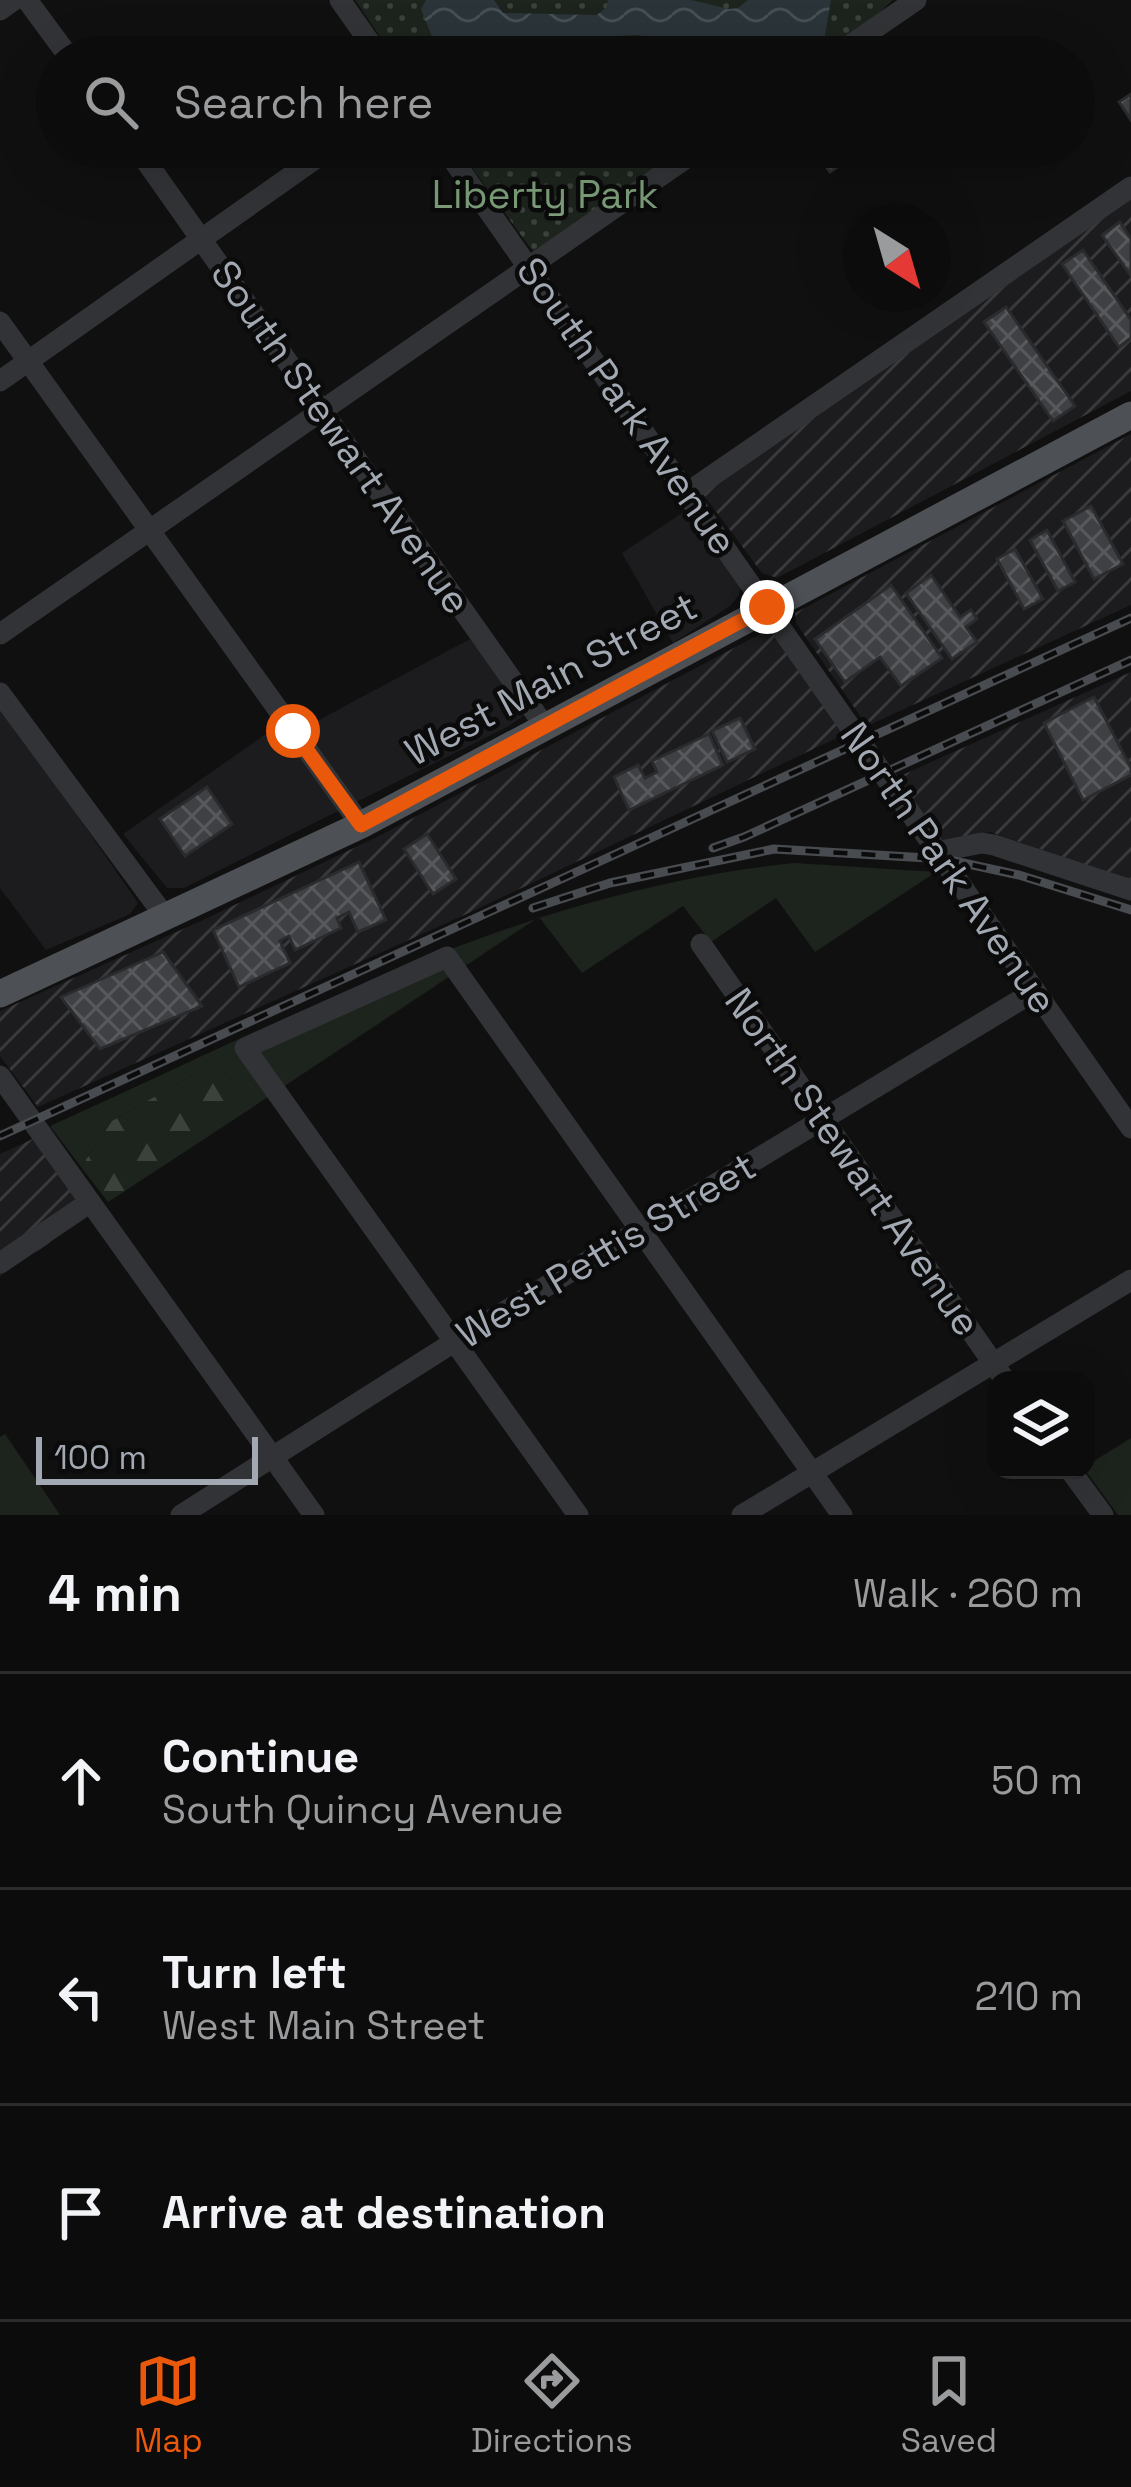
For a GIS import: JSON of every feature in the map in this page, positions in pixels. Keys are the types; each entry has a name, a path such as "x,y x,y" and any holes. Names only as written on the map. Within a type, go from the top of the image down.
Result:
{"main road":[{"name":"West Main Street","path":"0,994 361,825 1131,416"}],"street":[{"path":"0,10 14,0"},
{"path":"27,0 54,36"},
{"path":"340,0 365,36"},
{"path":"864,36 916,0"},
{"name":"South Stewart Avenue","path":"151,168 546,728"},
{"path":"0,381 302,168"},
{"name":"South Park Avenue","path":"459,168 767,607"},
{"path":"0,634 671,168"},
{"path":"687,493 1131,187"},
{"path":"0,322 361,825"},
{"name":"North Park Avenue","path":"767,607 1131,1128"},
{"path":"0,693 166,918"},
{"path":"940,851 994,845 1131,890"},
{"name":"North Stewart Avenue","path":"701,944 998,1371"},
{"path":"578,1515 244,1048 447,957 842,1515"},
{"name":"West Pettis Street","path":"181,1515 454,1342 1035,991"},
{"path":"0,1076 314,1515"},
{"path":"0,1263 90,1202"},
{"path":"1000,1371 1131,1280"},
{"path":"742,1515 987,1378"},
{"path":"1077,1479 1103,1515"}],"shaded area":[{"path":"1131,192 1131,391 777,578 762,573 700,490"},
{"path":"1131,434 1131,605 867,726 796,623 795,613"},
{"path":"688,509 741,582 730,606 673,643 622,553"},
{"path":"764,632 777,637 845,734 471,912 38,1107 0,1056 0,1011 381,835"},
{"path":"470,639 519,701 524,715 509,726 184,888 167,888 123,834 293,715 304,728"},
{"path":"1131,672 1131,880 990,832 942,840 898,777"},
{"path":"0,704 138,903 130,914 46,950 0,888"},
{"path":"37,1137 97,1211 0,1276 0,1154"}],"green space":[{"name":"Liberty Park","path":"355,0 893,0 854,36 380,36"},
{"name":"Liberty Park","path":"472,168 663,168 534,253"},
{"path":"795,863 936,872 815,952 776,898 711,942 683,906 582,973 540,919 696,878"},
{"path":"534,921 253,1107 217,1061 112,1121 81,1167 50,1126 321,1002"},
{"path":"217,1061 253,1107 108,1202 81,1167 112,1121"},
{"path":"5,1434 60,1515 0,1515 0,1437"},
{"path":"1131,1438 1131,1515 1118,1515 1092,1479 1095,1460"}],"water":[{"path":"426,0 494,0 503,13 597,15 608,0 691,0 729,9 748,0 831,0 825,36 432,36 421,9"}],"building":[{"path":"1131,94 1131,120 1119,102"},
{"path":"1120,222 1131,239 1131,276 1102,235"},
{"path":"1083,250 1131,320 1131,338 1119,347 1062,264"},
{"path":"1006,307 1075,406 1053,421 984,322"},
{"path":"1091,506 1123,564 1094,579 1063,521"},
{"path":"1047,530 1075,582 1058,591 1030,540"},
{"path":"1015,549 1043,599 1024,609 997,559"},
{"path":"931,575 960,617 971,610 977,619 966,627 977,642 952,659 906,593"},
{"path":"891,585 942,658 901,686 880,657 845,682 815,639"},
{"path":"1094,697 1131,775 1083,800 1044,723"},
{"path":"740,718 755,749 727,762 712,731"},
{"path":"709,734 723,765 629,810 614,777 638,765 645,778 657,772 652,761"},
{"path":"207,787 232,824 185,856 160,819"},
{"path":"427,834 456,879 433,894 404,849"},
{"path":"359,862 386,920 358,932 349,912 337,918 341,928 295,950 289,936 280,941 290,963 239,987 213,930"},
{"path":"163,952 202,1006 100,1049 61,997"}],"railway":[{"path":"0,1136 1131,618"},
{"path":"713,848 1131,660"},
{"path":"533,908 610,883 774,849 945,859 1019,875 1131,910"}],"route":[{"path":"293,731 361,825 767,607"}]}
